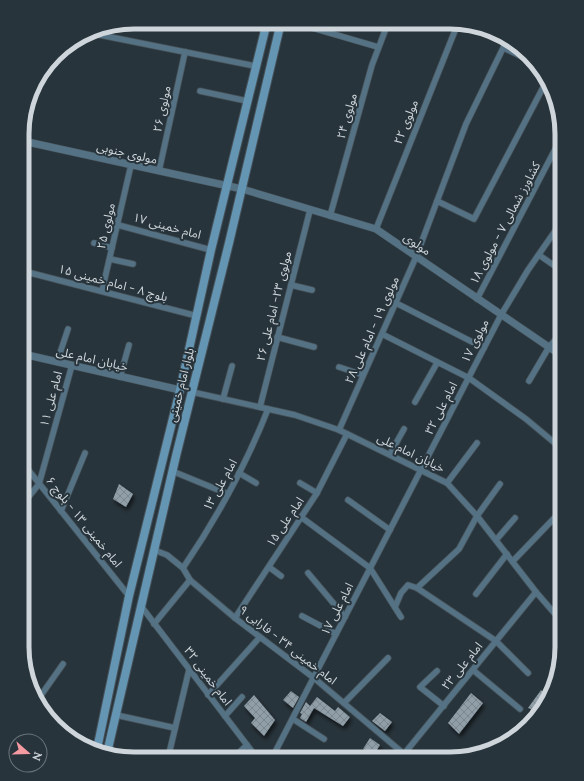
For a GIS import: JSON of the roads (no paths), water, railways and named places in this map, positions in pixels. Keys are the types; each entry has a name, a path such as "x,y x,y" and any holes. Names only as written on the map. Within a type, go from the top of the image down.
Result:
{"main road":[{"name":"بلوار امام خمینی","path":"98,745 129,596 180,390 226,186 265,29"},
{"name":"بلوار امام خمینی","path":"108,748 172,471 242,190 279,29"},
{"path":"180,390 192,392"}],"street":[{"path":"316,29 378,47"},
{"name":"مولوی ۲۴","path":"330,216 378,47 386,29"},
{"name":"مولوی ۲۲","path":"376,229 455,29"},
{"path":"100,35 255,66"},
{"name":"مولوی ۱۹ - امام علی ۲۸","path":"339,430 416,257 466,124 505,45"},
{"path":"504,48 518,55"},
{"name":"مولوی ۲۶","path":"159,171 185,52"},
{"path":"437,201 474,219 543,87"},
{"path":"200,91 247,101"},
{"name":"مولوی جنوبی","path":"29,142 242,190"},
{"name":"کشاورز شمالی ۷ - مولوی ۱۸","path":"477,299 555,149"},
{"name":"مولوی ۲۵","path":"102,292 131,165"},
{"name":"مولوی","path":"242,190 376,229 555,351"},
{"name":"مولوی ۲۳- امام علی ۲۶","path":"260,407 310,210"},
{"name":"امام خمینی ۱۷","path":"118,225 211,250"},
{"name":"مولوی ۱۷","path":"468,378 501,315 555,231"},
{"path":"94,243 112,248"},
{"path":"539,255 555,265"},
{"path":"110,259 133,264"},
{"name":"بلوچ ۸ - امام خمینی ۱۵","path":"29,273 197,316"},
{"path":"291,285 312,290"},
{"path":"396,303 484,348"},
{"path":"58,362 68,329"},
{"path":"382,334 468,378 526,419 555,443"},
{"path":"277,337 314,347"},
{"path":"529,381 549,347 555,340"},
{"path":"120,376 129,345"},
{"name":"خیابان امام علی","path":"29,355 180,390"},
{"path":"415,402 437,363"},
{"name":"امام علی ۱۱","path":"39,484 72,365"},
{"path":"223,399 232,366"},
{"path":"339,367 363,375"},
{"name":"امام علی ۳۲","path":"421,469 468,378"},
{"name":"خیابان امام علی","path":"192,392 295,415 339,430 447,483 477,516 536,592 555,614"},
{"name":"امام علی ۱۳","path":"183,568 207,532 253,448 268,409"},
{"path":"390,454 404,429"},
{"name":"امام علی ۱۵","path":"235,618 318,493 348,434"},
{"path":"447,483 477,443"},
{"path":"61,511 85,453"},
{"name":"امام علی ۱۷","path":"275,752 421,469"},
{"name":"امام خمینی ۱۳ - بلوچ ۶","path":"29,471 129,596"},
{"path":"172,471 228,494"},
{"path":"239,473 256,483"},
{"path":"300,482 318,493"},
{"path":"29,496 39,484"},
{"path":"416,588 458,549 477,516 500,484"},
{"path":"348,500 390,530"},
{"path":"513,561 555,517"},
{"path":"302,518 370,568 401,617"},
{"path":"496,540 515,518"},
{"name":"امام خمینی ۳۴ - فارابی ۹","path":"154,550 167,555 183,568 190,580 235,618 314,678 402,752"},
{"path":"476,594 507,554"},
{"path":"269,567 281,576"},
{"path":"308,573 345,617"},
{"path":"154,624 190,580"},
{"path":"395,608 401,593 408,585 416,588 496,641 528,673"},
{"name":"امام علی ۲۳","path":"406,752 536,592"},
{"name":"امام خمینی ۳۲","path":"141,606 252,752"},
{"path":"302,616 336,634"},
{"path":"208,695 260,637"},
{"path":"344,703 388,658"},
{"path":"41,695 63,664"},
{"path":"169,752 189,670"},
{"path":"473,670 520,709"},
{"path":"437,671 420,687 444,706"},
{"path":"225,716 242,697"},
{"path":"116,715 175,728"},
{"path":"292,719 324,739"},
{"path":"240,752 247,745"}]}
